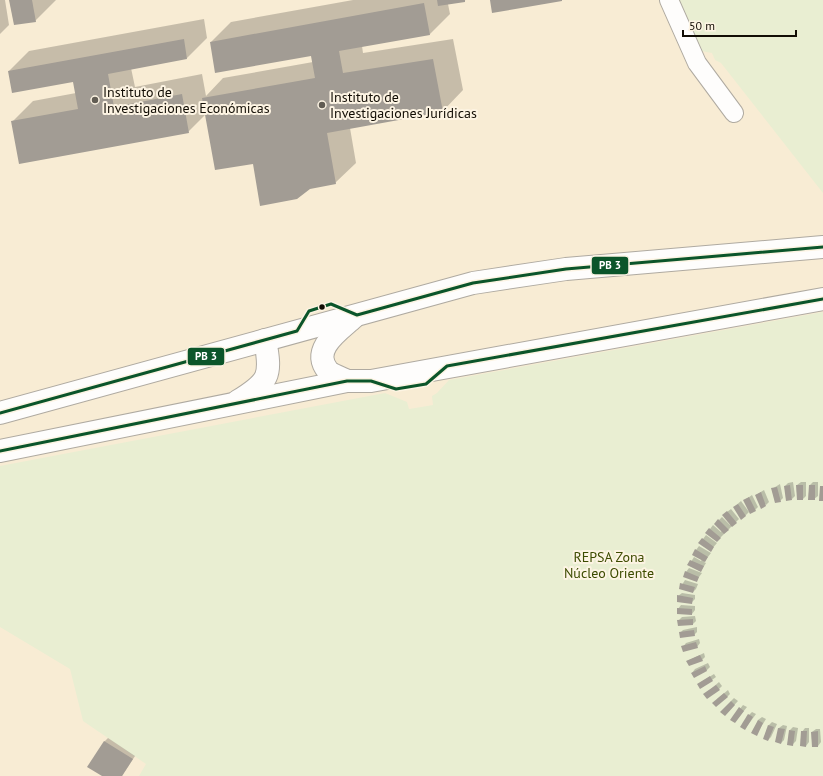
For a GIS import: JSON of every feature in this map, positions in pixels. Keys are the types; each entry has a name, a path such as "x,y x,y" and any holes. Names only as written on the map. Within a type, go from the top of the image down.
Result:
{"street":[{"path":"669,0 697,63 734,113"},
{"path":"0,412 473,283 566,269 823,247"},
{"path":"0,451 347,381 371,381 823,299"},
{"path":"347,381 328,371 324,361 323,350 329,339 357,315"},
{"path":"232,405 263,384 269,372 265,340"}],"shaded area":[{"path":"0,0 823,0 823,776 0,776"}],"green space":[{"path":"674,0 823,0 823,193 721,63 715,60 712,53 701,51"},
{"name":"REPSA Zona Núcleo Oriente","path":"823,312 823,776 139,776 146,764 83,721 70,669 0,627 0,466 385,393 407,402 409,409 433,405 432,396 437,393 449,380"}],"building":[{"path":"9,0 32,0 36,22 14,25"},
{"path":"437,0 465,0 465,2 438,6"},
{"path":"490,0 562,0 562,1 492,13"},
{"name":"Instituto de Investigaciones Jurídicas","path":"424,3 430,35 339,51 343,73 433,59 443,112 327,133 336,184 310,189 297,199 260,206 253,164 215,170 202,98 315,78 311,56 215,73 210,42"},
{"name":"Instituto de Investigaciones Económicas","path":"184,39 187,59 108,74 114,107 182,94 189,133 19,164 11,121 78,109 73,82 12,93 8,71"},
{"path":"790,485 792,500 786,501 784,486"},
{"path":"796,485 803,485 803,500 797,500"},
{"path":"809,485 815,485 815,500 808,500"},
{"path":"820,486 823,486 823,501 819,501"},
{"path":"777,487 781,502 775,503 771,488"},
{"path":"761,492 766,506 761,509 755,495"},
{"path":"749,497 756,511 750,514 743,500"},
{"path":"738,504 746,516 741,520 733,507"},
{"path":"727,511 737,523 732,527 722,515"},
{"path":"718,519 729,530 724,534 714,524"},
{"path":"709,528 721,538 717,542 705,533"},
{"path":"702,538 714,547 711,552 698,543"},
{"path":"695,549 708,557 705,562 692,555"},
{"path":"690,560 704,566 701,572 687,565"},
{"path":"685,571 699,577 697,582 683,577"},
{"path":"680,583 695,587 693,593 679,589"},
{"path":"677,595 693,598 692,604 677,602"},
{"path":"677,608 692,609 692,615 677,614"},
{"path":"693,619 693,625 678,626 677,620"},
{"path":"694,630 695,636 680,638 679,632"},
{"path":"696,642 698,648 683,652 681,646"},
{"path":"700,655 703,661 689,666 686,661"},
{"path":"705,666 707,671 694,678 691,673"},
{"path":"710,676 713,681 700,689 697,684"},
{"path":"716,685 720,690 707,699 703,694"},
{"path":"724,693 728,697 716,707 712,703"},
{"path":"731,701 735,705 725,716 720,712"},
{"path":"739,707 744,711 735,723 730,720"},
{"path":"748,714 753,717 745,730 740,727"},
{"path":"758,720 763,723 757,736 751,733"},
{"path":"768,725 774,727 768,741 763,739"},
{"path":"778,728 785,729 781,744 775,742"},
{"path":"789,730 795,731 793,746 787,745"},
{"path":"801,731 807,731 806,747 800,746"},
{"path":"818,731 818,747 812,747 811,732"},
{"path":"104,741 133,759 122,776 102,776 87,767"}],"transit line":[{"path":"0,413 297,331 309,311 331,304 357,315 473,283 566,269 823,247"},
{"path":"0,451 347,381 371,381 396,389 426,384 447,366 823,299"}],"place":[{"name":"Instituto de Investigaciones Económicas","path":"95,100"},
{"name":"Instituto de Investigaciones Jurídicas","path":"322,105"}]}
